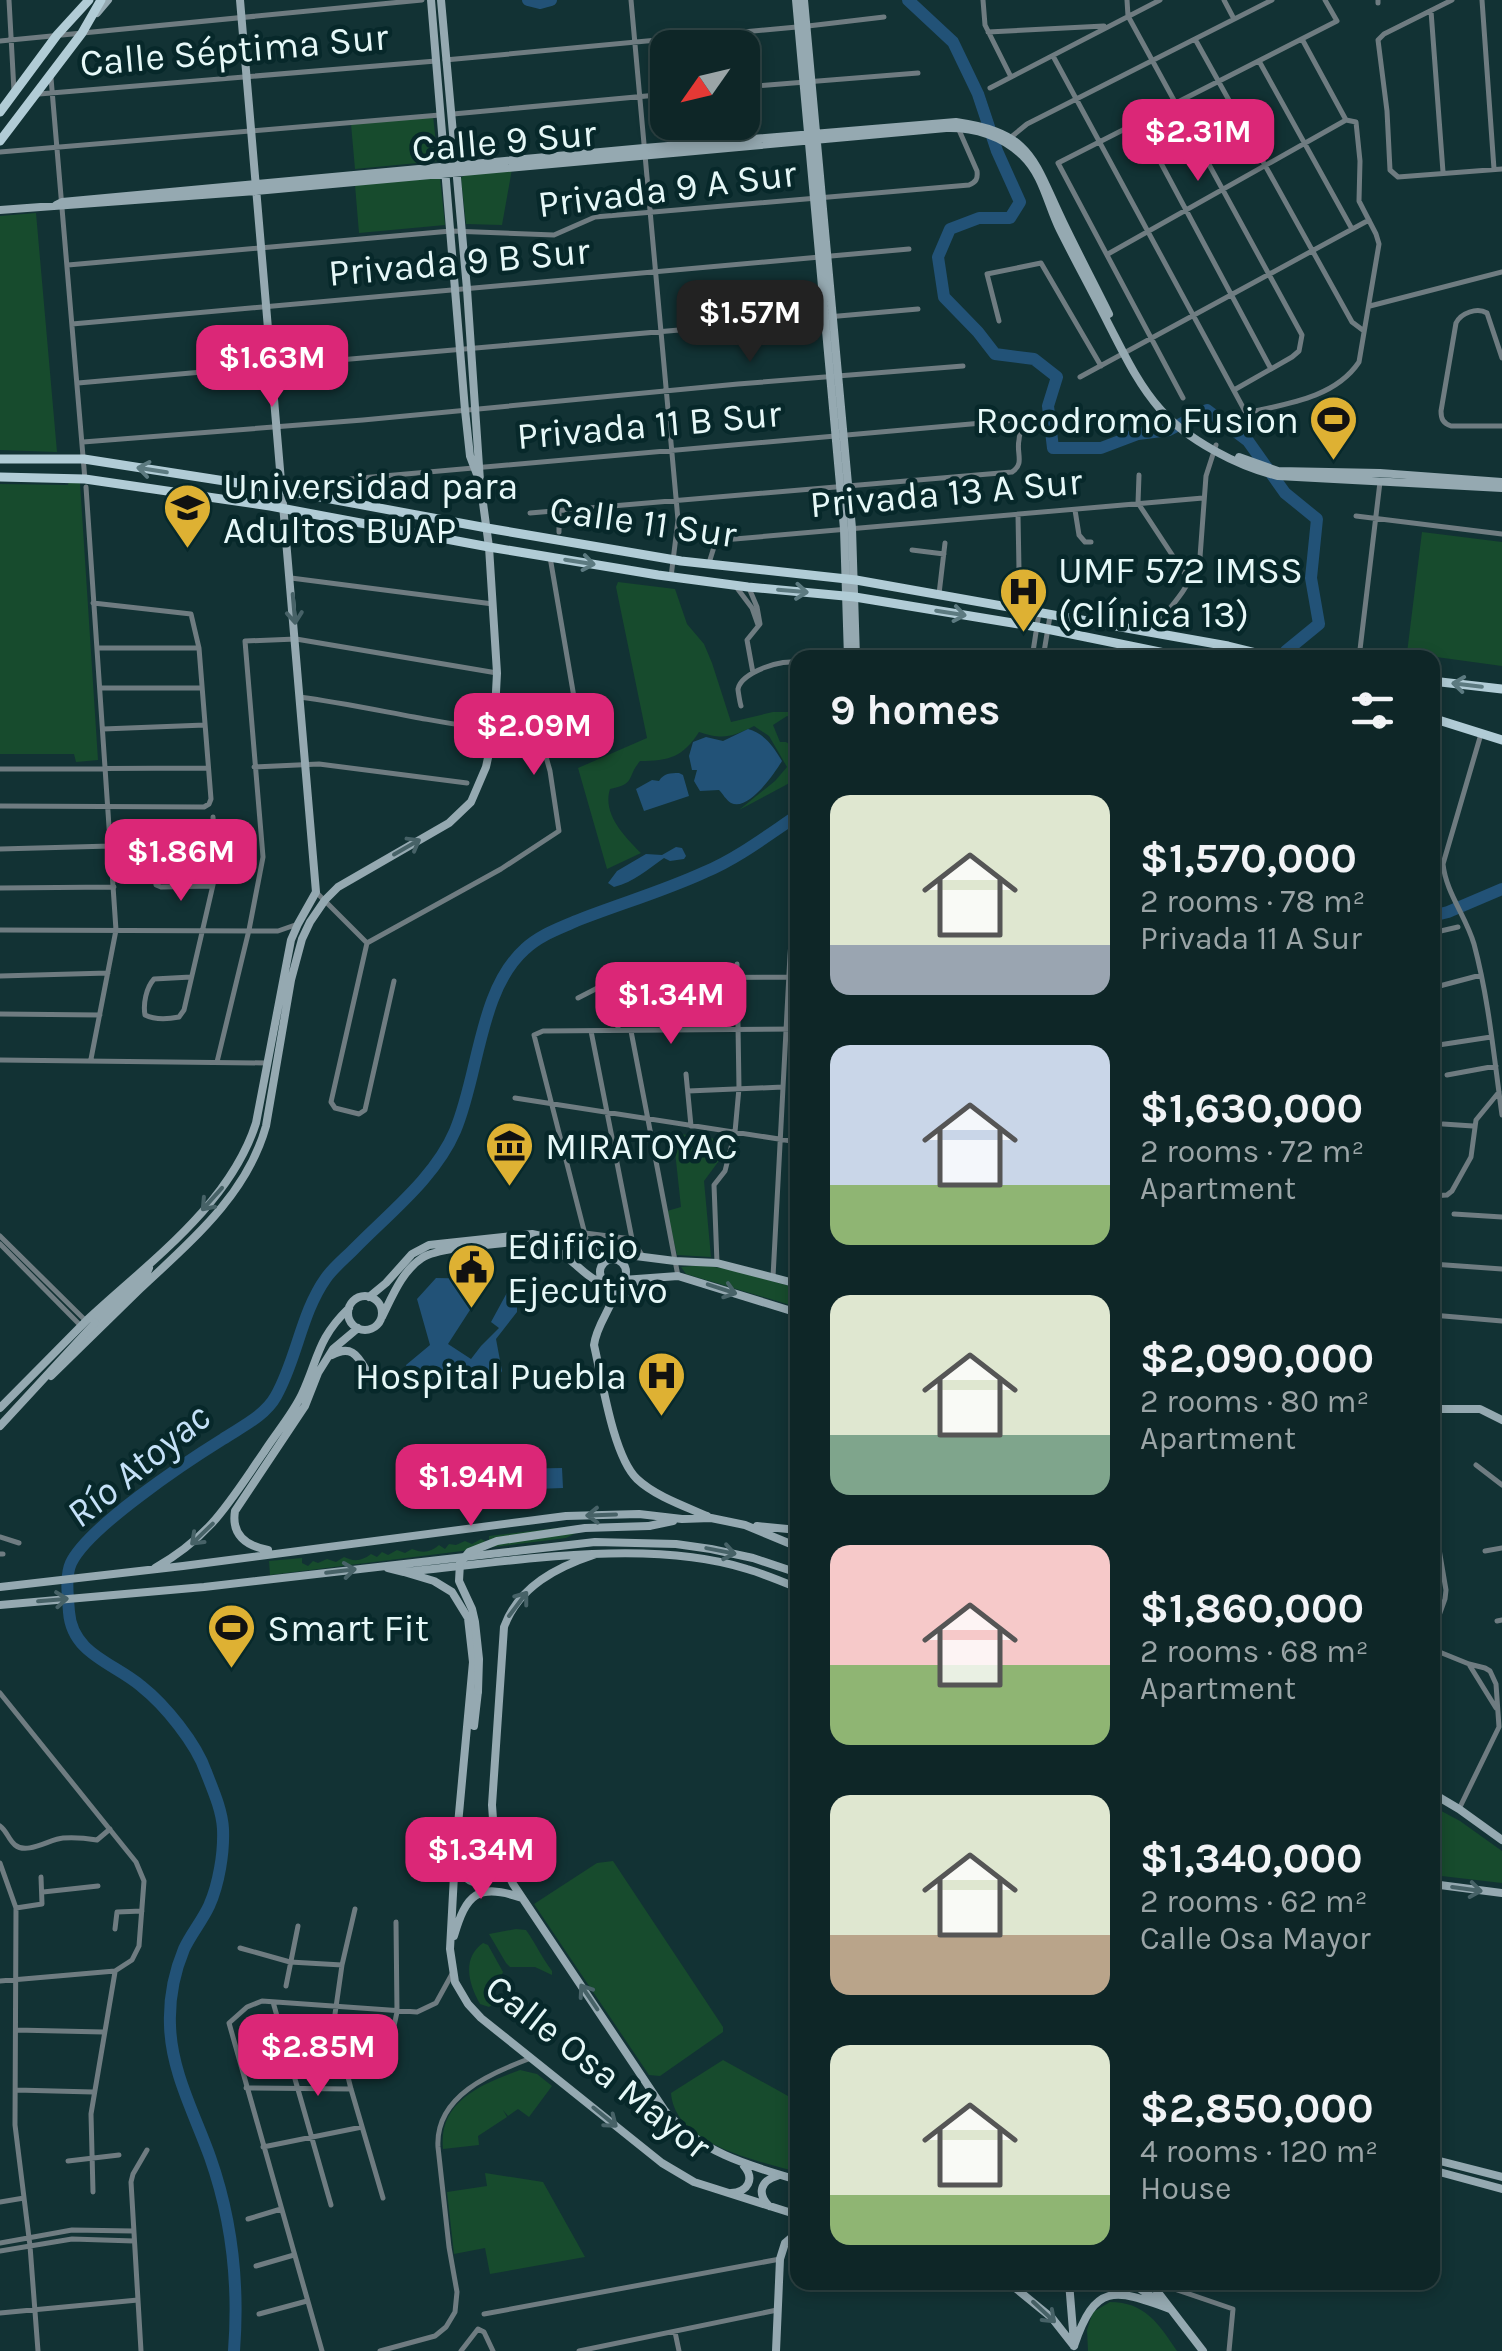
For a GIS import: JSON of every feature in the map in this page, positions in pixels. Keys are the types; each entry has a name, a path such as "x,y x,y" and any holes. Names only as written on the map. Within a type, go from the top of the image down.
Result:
{"main road":[{"path":"0,112 8,95 86,0"},
{"path":"0,141 104,0"},
{"path":"0,1425 207,1224 249,1170 266,1126 282,980 291,940 316,892 240,0"},
{"path":"431,0 441,60"},
{"path":"0,1408 87,1324 146,1275 150,1264 228,1182 240,1164 256,1123 302,939 325,900 338,887 448,823 471,802 486,767 494,730 497,673 493,604 487,528 464,410 441,60 441,0"},
{"path":"796,0 804,26"},
{"path":"804,0 812,137 848,529 848,650"},
{"name":"Calle 9 Sur","path":"0,210 957,125 1004,138"},
{"path":"1004,138 1029,154 1042,172 1127,353 1165,411 1186,428 1243,462 1278,473 1502,485"},
{"path":"450,170 462,231 476,409 476,468"},
{"name":"Calle 11 Sur","path":"0,459 84,459 307,489 487,528 674,560 851,579 1238,650"},
{"name":"Calle 11 Sur","path":"0,477 85,482 284,509 550,558 748,588 850,596 1149,650"},
{"path":"850,596 855,650"},
{"path":"1440,682 1502,689"},
{"path":"1440,721 1502,740"},
{"path":"152,1570 192,1544 221,1514 296,1404 333,1324 355,1300 369,1297 412,1254 429,1245 522,1234 588,1246 617,1257 717,1263 790,1282"},
{"path":"350,1308 350,1320 358,1328 372,1329 414,1264 432,1253 532,1242 558,1252 595,1281 617,1283 678,1276 790,1311"},
{"path":"166,1248 175,1256"},
{"path":"617,1257 601,1268 602,1278 617,1283"},
{"path":"617,1257 626,1270 596,1332 594,1345 620,1452 634,1476 646,1486 710,1518"},
{"path":"612,1304 646,1279"},
{"path":"369,1297 380,1306 382,1317"},
{"path":"0,1425 87,1324"},
{"path":"277,1552 240,1538 235,1529 235,1511 304,1406 328,1357 338,1343 358,1328"},
{"path":"328,1357 342,1350 352,1351 366,1370"},
{"path":"28,1380 26,1388 36,1390"},
{"path":"1440,1408 1480,1409 1502,1420"},
{"path":"0,1587 566,1516 639,1514 710,1518 790,1529"},
{"path":"467,1742 474,1728 479,1658 472,1609 459,1581 460,1563 469,1552 497,1541 585,1528 649,1526 682,1519"},
{"path":"745,1525 790,1544"},
{"path":"0,1605 204,1587 595,1542 710,1548 790,1570"},
{"path":"380,1566 404,1572 596,1554 646,1554 745,1568 790,1585"},
{"name":"Calle Osa Mayor","path":"596,1554 548,1574 516,1604 504,1628 492,1805 500,1856 522,1898 665,2112 703,2146 790,2178"},
{"name":"Calle Osa Mayor","path":"404,1572 434,1581 452,1592 468,1618 473,1662 450,1948 452,1974 460,1992 472,2009 662,2163 694,2182 790,2213"},
{"path":"1440,1798 1502,1840"},
{"path":"455,1857 462,1876 479,1883 495,1874 500,1856"},
{"path":"1440,1885 1502,1893"},
{"path":"450,1948 462,1910 473,1897 493,1891 522,1898"},
{"path":"1440,2160 1502,2178"},
{"path":"727,2193 742,2191 748,2185 749,2172 741,2163"},
{"path":"1440,2172 1502,2189"},
{"path":"770,2208 762,2199 762,2188 768,2179 781,2176"},
{"path":"776,2351 780,2260 790,2239"},
{"path":"1018,2290 1052,2318 1074,2349"},
{"path":"1070,2290 1074,2349"},
{"path":"1142,2290 1170,2309"},
{"path":"1157,2290 1203,2351"},
{"path":"1074,2349 1085,2316 1108,2296 1134,2296 1170,2309"}],"street":[{"path":"8,95 12,40 9,0"},
{"path":"0,41 422,0"},
{"path":"631,0 676,501 678,530 671,576"},
{"path":"983,0 988,32 1011,78"},
{"path":"1126,0 1128,16 1302,335 1292,357 1234,390"},
{"path":"990,88 1160,0"},
{"path":"1224,0 1234,19"},
{"path":"1004,138 1272,0"},
{"path":"1184,398 1058,163 1337,20 1325,0"},
{"path":"1452,0 1384,34 1377,42 1387,111 1389,168 1398,177 1498,169 1482,0"},
{"path":"1431,11 1443,173"},
{"path":"804,26 884,17"},
{"path":"988,32 1110,25"},
{"name":"Calle Séptima Sur","path":"36,94 804,26"},
{"path":"1195,39 1352,322 1364,331"},
{"path":"1302,40 1346,120"},
{"path":"1053,56 1098,141 1148,232 1193,316 1234,390 1246,413 1296,401 1339,384 1359,362 1378,244 1360,200 1356,122 1346,120 1305,144 1186,210 1148,232 1108,254"},
{"path":"1259,61 1352,230"},
{"path":"760,86 918,73"},
{"path":"51,75 84,459 116,930 92,1059"},
{"path":"0,152 650,95"},
{"path":"1139,122 1271,369"},
{"name":"Privada 9 A Sur","path":"68,266 451,231 554,235 595,217 968,185 978,177 957,125"},
{"path":"1080,377 1369,220"},
{"name":"Privada 9 B Sur","path":"72,324 910,249"},
{"path":"998,321 987,274 1042,263 1102,366"},
{"path":"1370,306 1502,272"},
{"path":"78,383 918,309"},
{"path":"1502,358 1487,313 1478,310 1458,318 1441,411 1445,424 1451,426 1502,426"},
{"path":"82,442 963,366"},
{"name":"Privada 11 B Sur","path":"307,489 476,468 1016,420 1023,427 1020,464 1012,472 844,488"},
{"path":"1150,632 1190,582 1200,558 1203,498 1214,447"},
{"path":"1139,475 1138,504 1190,582"},
{"path":"1360,650 1380,477"},
{"path":"530,513 844,488"},
{"name":"Privada 13 A Sur","path":"709,563 714,546 723,540 1203,498"},
{"path":"1075,510 1079,536 1090,542"},
{"path":"559,532 560,511"},
{"path":"1018,514 1019,570"},
{"path":"1356,516 1502,534"},
{"path":"938,595 946,543"},
{"path":"912,550 944,554"},
{"path":"300,697 494,730 537,725 572,713 575,703 550,558"},
{"path":"291,578 493,604"},
{"path":"734,586 752,608 759,628"},
{"path":"748,588 757,608 759,628"},
{"path":"0,806 108,808 209,804 202,688 191,614 93,603"},
{"path":"1043,650 1045,614"},
{"path":"1035,650 1045,614"},
{"path":"753,672 747,640 759,628"},
{"path":"218,1062 263,857 244,641 296,640 497,673"},
{"path":"97,648 198,648"},
{"path":"741,706 739,684 753,672 790,661"},
{"path":"100,688 202,688"},
{"path":"102,728 205,725"},
{"path":"394,981 364,1112 335,1108 331,1102 367,943 559,831 550,771 537,725"},
{"path":"1481,734 1444,855 1444,873 1473,940 1502,1116"},
{"path":"254,767 304,763 467,783"},
{"path":"0,768 208,768"},
{"path":"191,977 154,979 145,1015 179,1016 184,1010 217,863 213,817"},
{"path":"0,849 110,846"},
{"path":"212,886 156,885 152,855 155,849 162,848 214,847"},
{"path":"0,888 114,887"},
{"path":"316,892 367,943"},
{"path":"0,930 278,930 298,924"},
{"path":"1440,932 1458,927"},
{"path":"717,1263 714,1183 725,1171 736,1132 739,1088 736,964"},
{"path":"0,976 108,973"},
{"path":"773,1277 790,973"},
{"path":"1440,986 1481,975"},
{"path":"578,998 617,978 789,977"},
{"path":"617,978 618,1031"},
{"path":"0,1014 100,1014"},
{"path":"588,1246 534,1036 543,1031 790,1028"},
{"path":"631,1030 678,1276"},
{"path":"591,1031 632,1239 644,1258"},
{"path":"1440,1045 1491,1037"},
{"path":"0,1060 272,1063"},
{"path":"1447,1075 1496,1066"},
{"path":"686,1074 691,1126"},
{"path":"688,1091 783,1088"},
{"path":"1440,1195 1448,1194 1471,1158 1473,1126 1499,1092"},
{"path":"514,1098 790,1141"},
{"path":"1443,1124 1473,1126"},
{"path":"1454,1214 1502,1218"},
{"path":"585,1233 632,1239"},
{"path":"0,1236 87,1324"},
{"path":"0,1244 87,1324"},
{"path":"1440,1265 1502,1269"},
{"path":"1440,1316 1502,1321"},
{"path":"1476,1466 1502,1485"},
{"path":"0,1537 19,1543"},
{"path":"1485,1551 1502,1548"},
{"path":"1440,1553 1445,1599 1440,1613"},
{"path":"1440,1652 1485,1668 1494,1677 1498,1710 1498,1727 1459,1809"},
{"path":"1469,1664 1498,1710"},
{"path":"0,1692 141,1870 144,1880 139,1946 126,1966 116,1971 0,1982"},
{"path":"0,1826 18,1848 58,1838 97,1840 110,1830"},
{"path":"0,1863 16,1908 14,2125 29,2236 38,2351"},
{"path":"16,1908 39,1906 43,1902 41,1877"},
{"path":"42,1892 98,1886"},
{"path":"354,1909 334,2021 383,2198"},
{"path":"114,1928 117,1912 140,1911"},
{"path":"385,2068 397,2012 396,1922"},
{"path":"286,1986 298,1926"},
{"path":"240,1948 290,1962 342,1966"},
{"path":"93,2192 91,2114 116,1971"},
{"path":"322,2351 229,2023 254,2003 417,2012 440,1997 452,1974"},
{"path":"273,2002 331,2205"},
{"path":"16,2030 104,2032"},
{"path":"380,2351 428,2339 440,2332 452,2320 458,2303 438,2146 439,2125 446,2110 460,2095 497,2072 531,2058"},
{"path":"246,2088 351,2089"},
{"path":"16,2090 94,2092"},
{"path":"263,2147 362,2128"},
{"path":"142,2351 131,2182 147,2150"},
{"path":"68,2160 118,2155"},
{"path":"0,2202 24,2198"},
{"path":"248,2219 281,2209"},
{"path":"0,2243 72,2230 133,2231"},
{"path":"0,2251 72,2239 134,2241"},
{"path":"256,2266 294,2256"},
{"path":"484,2314 780,2260"},
{"path":"1175,2290 1233,2310 1229,2351"},
{"path":"0,2313 138,2300"},
{"path":"259,2314 308,2301"},
{"path":"579,2351 777,2310"},
{"path":"461,2351 478,2329 484,2332 493,2351"},
{"path":"675,2332 678,2351"}],"green space":[{"path":"433,116 438,161 355,169 351,124"},
{"path":"512,169 502,225 466,224 461,178 466,174"},
{"path":"440,178 445,225 359,233 355,185"},
{"path":"36,213 57,452 0,450 0,216"},
{"path":"69,480 80,483 98,760 76,762 74,754 0,754 0,484 68,485"},
{"path":"1422,532 1502,542 1502,666 1440,658 1440,650 1407,650"},
{"path":"618,582 675,589 687,624 704,644 712,663 731,722 790,712 790,718 773,725 780,742 790,744 790,783 739,810 787,767 769,736 754,726 727,736 699,732 674,756 640,761 627,782 610,789 612,816 641,853 607,869 578,768 647,738"},
{"path":"673,1133 724,1140 724,1154 704,1181 711,1257 677,1255 667,1211 681,1207"},
{"path":"702,1265 733,1270 790,1286 790,1305 686,1274 681,1267"},
{"path":"573,1526 576,1533 566,1538 270,1575 269,1561 302,1558 308,1566 313,1561 336,1562 344,1557 358,1560 397,1550 426,1552 439,1545 445,1549 449,1544 465,1541 472,1544 481,1539 489,1543 489,1536"},
{"path":"1440,1810 1502,1851 1502,1883 1440,1876"},
{"path":"613,1861 723,2027 723,2032 660,2076 649,2075 534,1904 597,1863"},
{"path":"526,1930 552,1975 535,1967 510,1967 506,1963 489,1934"},
{"path":"483,1943 503,1972 489,2007 480,2004 469,1971 472,1956"},
{"path":"723,2060 790,2097 790,2170 720,2148 702,2138 676,2111 671,2093"},
{"path":"520,2070 537,2074 552,2086 529,2117 518,2109 508,2116 503,2110 507,2117 478,2136 479,2145 443,2149 443,2132 455,2107 478,2088"},
{"path":"485,2173 543,2182 585,2257 490,2274 485,2248 454,2254 447,2192 487,2186"},
{"path":"1110,2302 1142,2310 1177,2351 1088,2351 1087,2330 1093,2312"}],"water":[{"path":"748,729 768,741 782,761 767,782 738,804 729,802 719,790 700,791 694,781 697,770 692,770 689,756 693,742 706,737 723,741"},
{"path":"679,773 689,796 644,811 636,789"},
{"path":"682,848 684,859 664,858 628,882 614,887 608,883 617,871 646,854 662,855"},
{"path":"436,1278 490,1279 448,1344 471,1359 499,1328 491,1322 509,1289 517,1292 517,1312 496,1339 502,1371 499,1376 474,1374 412,1381 406,1365 430,1345 417,1299"},
{"path":"562,1468 563,1488 505,1490 504,1469"}],"waterway":[{"name":"Río Atoyac","path":"528,0 551,0"},
{"name":"Río Atoyac","path":"908,0 953,42 1020,202 1010,218 979,218 950,229 938,257 944,297 995,354 1034,359 1057,377 1048,406 1053,448 1101,448 1138,434 1169,430 1207,410 1248,441 1285,493 1317,519 1311,578 1319,624 1287,650"},
{"name":"Río Atoyac","path":"234,2351 234,2277 229,2228 218,2180 179,2076 170,2025 177,1967 209,1906 218,1878 223,1838 221,1815 201,1761 179,1725 150,1694 96,1656 78,1638 69,1612 69,1568 81,1548 117,1514 271,1403 326,1278 410,1195 446,1148 463,1109 498,987 525,949 563,927 717,866 790,821"},
{"name":"Río Atoyac","path":"1440,914 1502,889"}],"place":[{"name":"Rocodromo Fusion","path":"1334,462"},
{"name":"Universidad para Adultos BUAP","path":"188,550"},
{"name":"UMF 572 IMSS (Clínica 13)","path":"1023,634"},
{"name":"MIRATOYAC","path":"510,1188"},
{"name":"Edificio Ejecutivo","path":"472,1310"},
{"name":"Hospital Puebla","path":"662,1418"},
{"name":"Smart Fit","path":"232,1670"}]}
